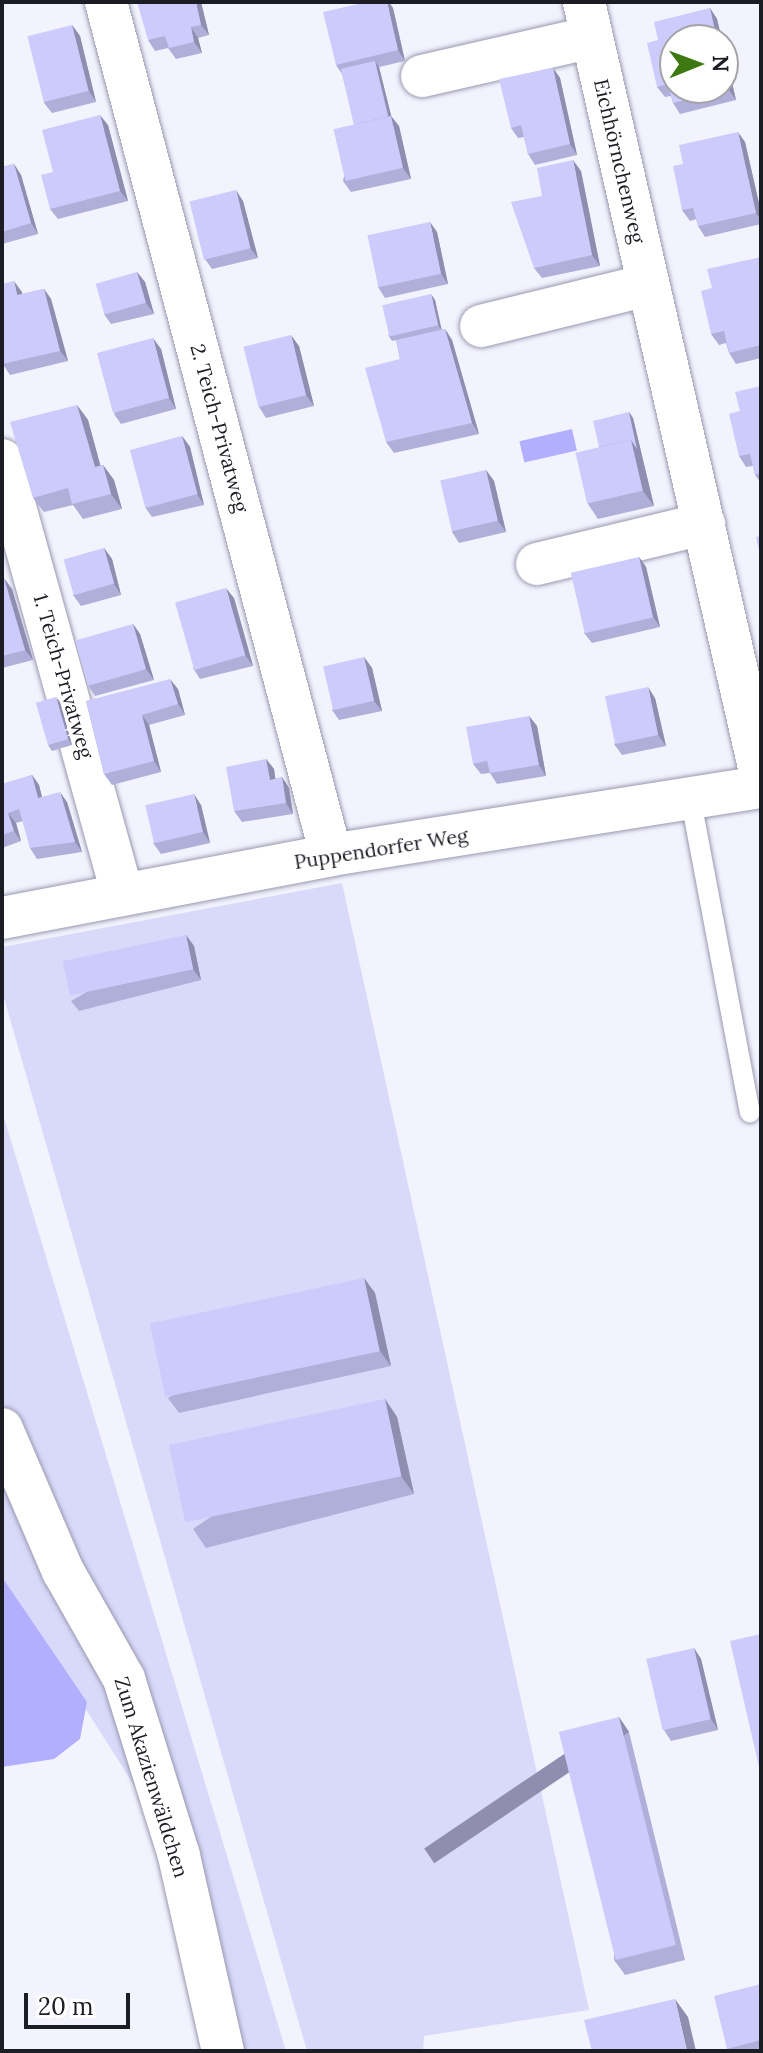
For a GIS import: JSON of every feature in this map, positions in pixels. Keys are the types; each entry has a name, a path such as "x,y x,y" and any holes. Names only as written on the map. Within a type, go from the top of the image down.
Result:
{"street":[{"name":"2. Teich-Privatweg","path":"106,2 331,855"},
{"name":"Eichhörnchenweg","path":"422,76 588,20 761,776"},
{"path":"481,326 648,285"},
{"name":"1. Teich-Privatweg","path":"2,460 122,892"},
{"path":"537,564 704,524"},
{"name":"Puppendorfer Weg","path":"2,918 122,892 331,855 691,801 761,787"},
{"name":"Zum Akazienwäldchen","path":"2,1429 63,1571 124,1679 179,1856 223,2051"}],"lane":[{"path":"691,801 750,1112"}],"shaded area":[{"path":"572,429 577,450 524,463 519,441"},
{"path":"342,883 589,2010 424,2036 423,2051 307,2051 2,991 2,947"},
{"path":"2,1111 286,2051 223,2051 179,1856 2,1577"},
{"path":"2,1577 87,1702 80,1739 54,1759 2,1767"}],"building":[{"path":"137,2 196,2 201,25 191,27 194,42 169,48 165,36 148,40"},
{"path":"367,2 387,2 398,50 336,65 323,12"},
{"path":"710,8 714,24 659,24 657,87 647,43 658,40 654,22"},
{"path":"72,25 88,91 44,102 27,36"},
{"path":"375,61 388,117 354,124 341,69"},
{"path":"553,68 570,144 528,154 521,125 511,128 499,79"},
{"path":"100,115 120,191 50,209 41,175 53,172 42,130"},
{"path":"391,116 403,168 345,181 334,129"},
{"path":"738,132 756,213 698,226 693,208 682,210 673,166 683,164 679,145"},
{"path":"573,160 592,255 534,268 511,202 542,196 537,168"},
{"path":"14,164 31,223 2,232 2,167"},
{"path":"236,190 251,248 204,260 189,202"},
{"path":"430,222 441,274 378,287 367,235"},
{"path":"761,257 761,345 729,353 724,331 711,334 701,291 712,288 707,269"},
{"path":"137,272 146,303 104,315 96,284"},
{"path":"14,281 17,295 44,289 60,351 2,364 2,284"},
{"path":"431,294 438,325 389,336 382,305"},
{"path":"445,329 472,423 386,442 365,368 400,359 396,340"},
{"path":"291,335 306,395 258,407 243,347"},
{"path":"153,338 169,398 113,413 97,353"},
{"path":"761,386 761,473 755,475 750,454 739,456 729,414 740,411 735,392"},
{"path":"77,405 95,467 103,465 111,494 72,504 68,488 33,498 10,422"},
{"path":"629,412 637,449 631,440 599,447 593,421"},
{"path":"182,436 198,494 145,508 130,450"},
{"path":"631,440 643,491 587,503 575,453"},
{"path":"486,470 498,521 452,531 440,481"},
{"path":"761,536 761,559 756,537"},
{"path":"104,548 114,584 74,595 64,560"},
{"path":"639,557 653,617 585,633 571,573"},
{"path":"2,579 25,650 2,656"},
{"path":"226,588 245,655 194,670 175,603"},
{"path":"133,624 146,669 88,686 75,641"},
{"path":"364,657 374,701 333,710 323,666"},
{"path":"170,679 178,704 142,715 154,761 104,774 86,701"},
{"path":"648,687 658,735 615,744 605,696"},
{"path":"56,697 68,739 48,745 36,703"},
{"path":"529,716 539,765 490,773 487,761 473,764 466,727"},
{"path":"266,759 270,780 282,777 286,803 234,811 226,767"},
{"path":"32,775 38,798 60,792 75,842 30,848 19,809 8,813 14,831 2,835 2,784"},
{"path":"194,794 203,832 154,843 145,805"},
{"path":"186,935 193,969 70,995 63,961"},
{"path":"364,1278 380,1351 165,1397 150,1324"},
{"path":"385,1399 401,1476 185,1522 169,1445"},
{"path":"761,1634 761,1771 760,1771 730,1641"},
{"path":"694,1648 710,1719 663,1730 646,1659"},
{"path":"619,1717 676,1945 616,1960 559,1732"},
{"path":"761,1984 761,2040 727,2049 714,1996"},
{"path":"675,1999 687,2051 592,2051 584,2020"}]}
